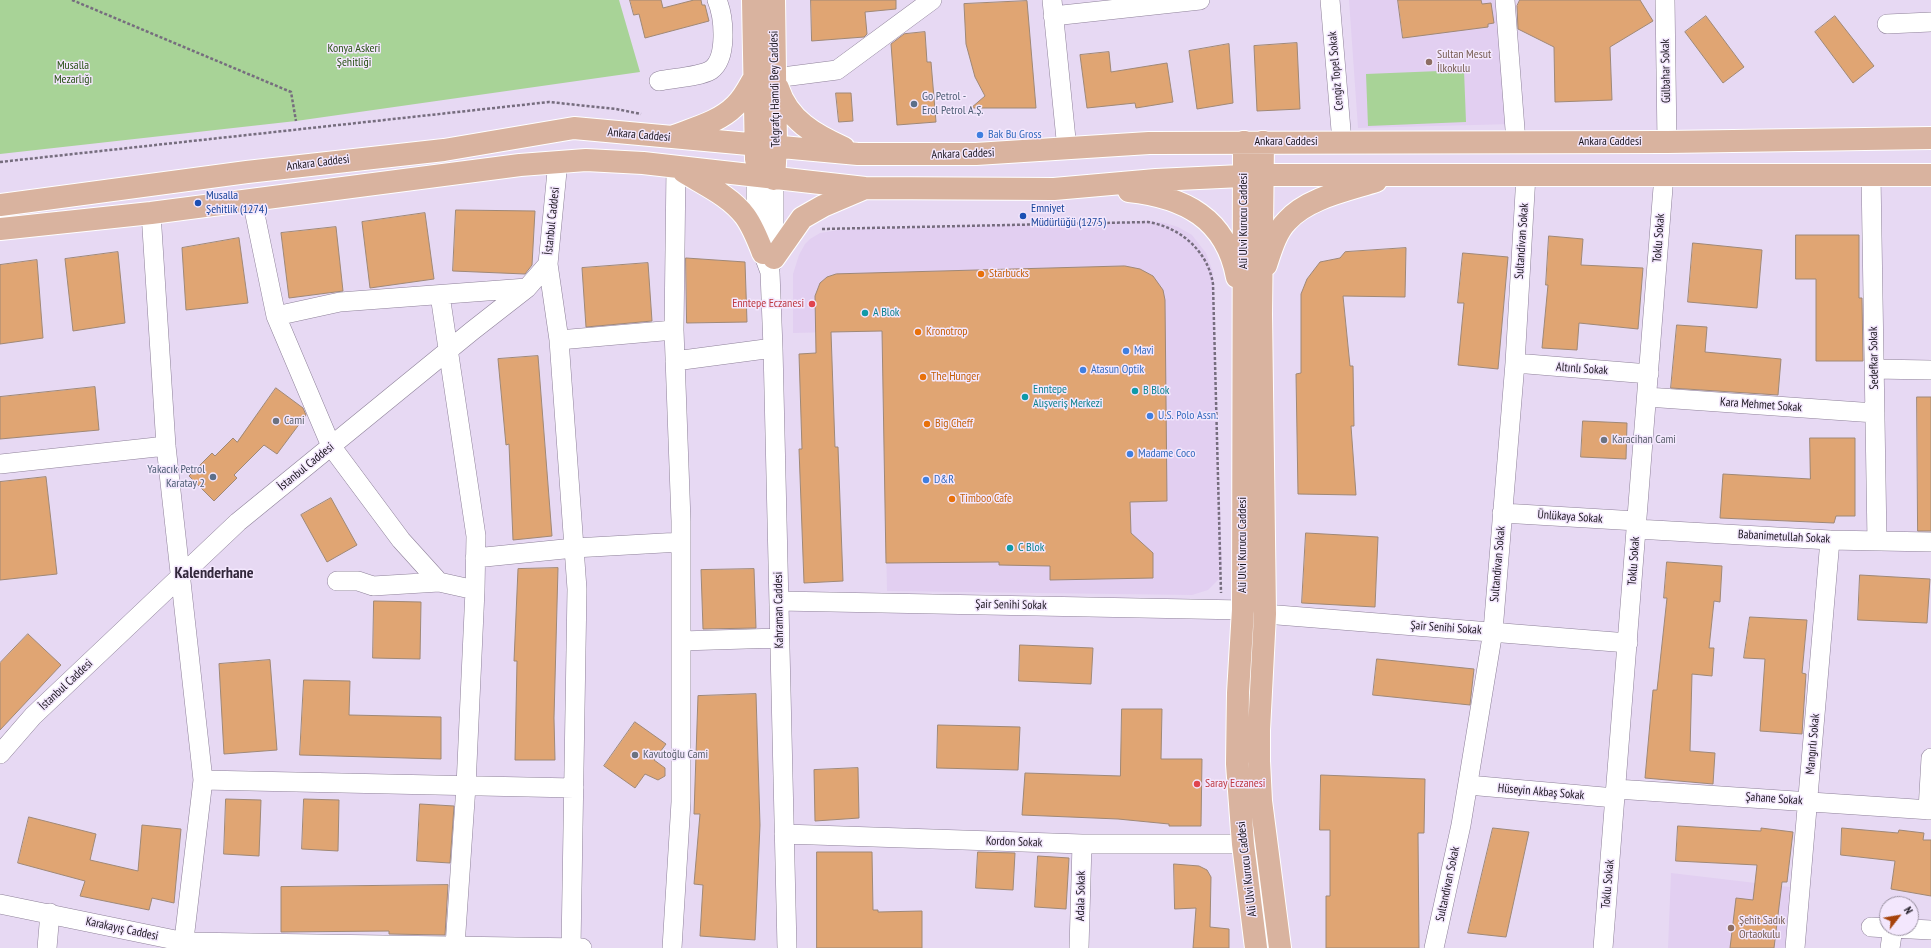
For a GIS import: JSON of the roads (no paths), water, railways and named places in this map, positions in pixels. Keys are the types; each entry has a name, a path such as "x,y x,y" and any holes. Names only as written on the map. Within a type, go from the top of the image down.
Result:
{"main road":[{"name":"Telgrafçı Hamdi Bey Caddesi","path":"753,0 765,78"},
{"name":"Telgrafçı Hamdi Bey Caddesi","path":"765,178 765,78 774,0"},
{"path":"670,137 698,127 725,114 736,106 765,78 795,118 812,132 858,154"},
{"name":"Ankara Caddesi","path":"0,205 247,172 444,150 574,128 858,154 976,154 1149,143 1667,142 1931,138"},
{"name":"Ali Ulvi Kurucu Caddesi","path":"1253,142 1252,311 1244,610 1238,693 1237,764 1243,844 1256,948"},
{"path":"0,229 151,213 558,162 618,161 866,188 1054,189 1099,187 1136,191 1165,197 1201,213 1213,225 1231,254 1252,311"},
{"path":"676,168 716,191 738,208 750,225 769,261 802,218 823,206 866,188"},
{"path":"1054,189 1156,180 1253,175 1931,175"},
{"path":"1252,311 1273,245 1287,221 1319,200 1396,175"},
{"name":"Ali Ulvi Kurucu Caddesi","path":"1252,311 1265,614 1258,730 1259,761 1261,800 1280,948"}],"street":[{"path":"659,81 701,74 711,70 717,62 721,51 724,27 723,13 718,0"},
{"path":"765,78 837,70 932,0"},
{"path":"1067,149 1053,8 1200,0"},
{"name":"Cengiz Topel Sokak","path":"1330,0 1342,142"},
{"path":"1505,0 1516,142"},
{"name":"Gülbahar Sokak","path":"1665,0 1667,142"},
{"path":"1887,24 1931,22"},
{"name":"İstanbul Caddesi","path":"0,754 33,716 238,522 447,350 527,288 548,264 558,162"},
{"path":"672,948 680,802 681,640 680,542 674,330 676,168"},
{"name":"Sultandivan Sokak","path":"1434,948 1461,825 1493,631 1515,363 1526,175"},
{"name":"Toklu Sokak","path":"1603,948 1664,175"},
{"name":"Sedefkar Sokak","path":"1871,175 1877,541"},
{"name":"Kahraman Caddesi","path":"765,178 756,210 769,261 773,348 787,948"},
{"path":"252,200 276,316 331,446 401,540 440,582"},
{"path":"151,213 166,446 203,780 184,945"},
{"path":"548,264 559,340 577,589 574,788 575,948"},
{"path":"276,316 340,302 527,288"},
{"path":"440,295 447,350 476,536 466,786 455,946"},
{"path":"559,340 674,330"},
{"path":"675,361 773,348"},
{"name":"Altınlı Sokak","path":"1515,363 1648,374"},
{"path":"1874,369 1931,370"},
{"name":"Kara Mehmet Sokak","path":"1647,398 1875,413"},
{"path":"0,464 166,446"},
{"name":"Ünlükaya Sokak","path":"1502,513 1637,525"},
{"name":"Babanimetullah Sokak","path":"1637,525 1830,540 1931,542"},
{"name":"Mangırlı Sokak","path":"1796,948 1830,540"},
{"path":"476,558 574,548 680,542"},
{"path":"337,581 358,581 372,586 440,582 475,590"},
{"name":"Şair Senihi Sokak","path":"779,601 1244,610"},
{"name":"Şair Senihi Sokak","path":"1265,614 1493,631 1628,643"},
{"path":"681,640 779,638"},
{"path":"1929,810 1931,758"},
{"path":"203,780 574,788"},
{"name":"Hüseyin Akbaş Sokak","path":"1468,785 1616,793"},
{"name":"Şahane Sokak","path":"1616,793 1809,802 1929,810"},
{"name":"Kordon Sokak","path":"784,834 1082,844 1243,844"},
{"name":"Adala Sokak","path":"1079,948 1082,844"},
{"name":"Karakayış Caddesi","path":"0,904 184,945 575,948"},
{"path":"47,948 50,914"},
{"path":"1919,929 1931,930"},
{"path":"1890,948 1891,936"}],"place":[{"name":"Sultan Mesut İlkokulu","path":"1429,62"},
{"name":"Go Petrol - Erol Petrol A.Ş.","path":"914,104"},
{"name":"Bak Bu Gross","path":"980,135"},
{"name":"Musalla Şehitlik (1274)","path":"198,203"},
{"name":"Emniyet Müdürlüğü (1275)","path":"1023,216"},
{"name":"Starbucks","path":"981,274"},
{"name":"Enntepe Eczanesi","path":"812,304"},
{"name":"A Blok","path":"865,313"},
{"name":"Kronotrop","path":"918,332"},
{"name":"Mavi","path":"1126,351"},
{"name":"Atasun Optik","path":"1083,370"},
{"name":"The Hunger","path":"923,377"},
{"name":"B Blok","path":"1135,391"},
{"name":"Enntepe Alışveriş Merkezi","path":"1025,397"},
{"name":"U.S. Polo Assn.","path":"1150,416"},
{"name":"Cami","path":"276,421"},
{"name":"Big Cheff","path":"927,424"},
{"name":"Karacihan Cami","path":"1604,440"},
{"name":"Madame Coco","path":"1130,454"},
{"name":"Yakacık Petrol Karatay 2","path":"213,477"},
{"name":"D&R","path":"926,480"},
{"name":"Timboo Cafe","path":"952,499"},
{"name":"C Blok","path":"1010,548"},
{"name":"Kavutoğlu Cami","path":"635,755"},
{"name":"Saray Eczanesi","path":"1197,784"},
{"name":"Şehit Sadık Ortaokulu","path":"1731,928"}],"district":[{"name":"Kalenderhane","path":"214,573"}],"park label":[{"name":"Konya Askeri Şehitliği","path":"354,56"},
{"name":"Musalla Mezarlığı","path":"73,73"}]}
